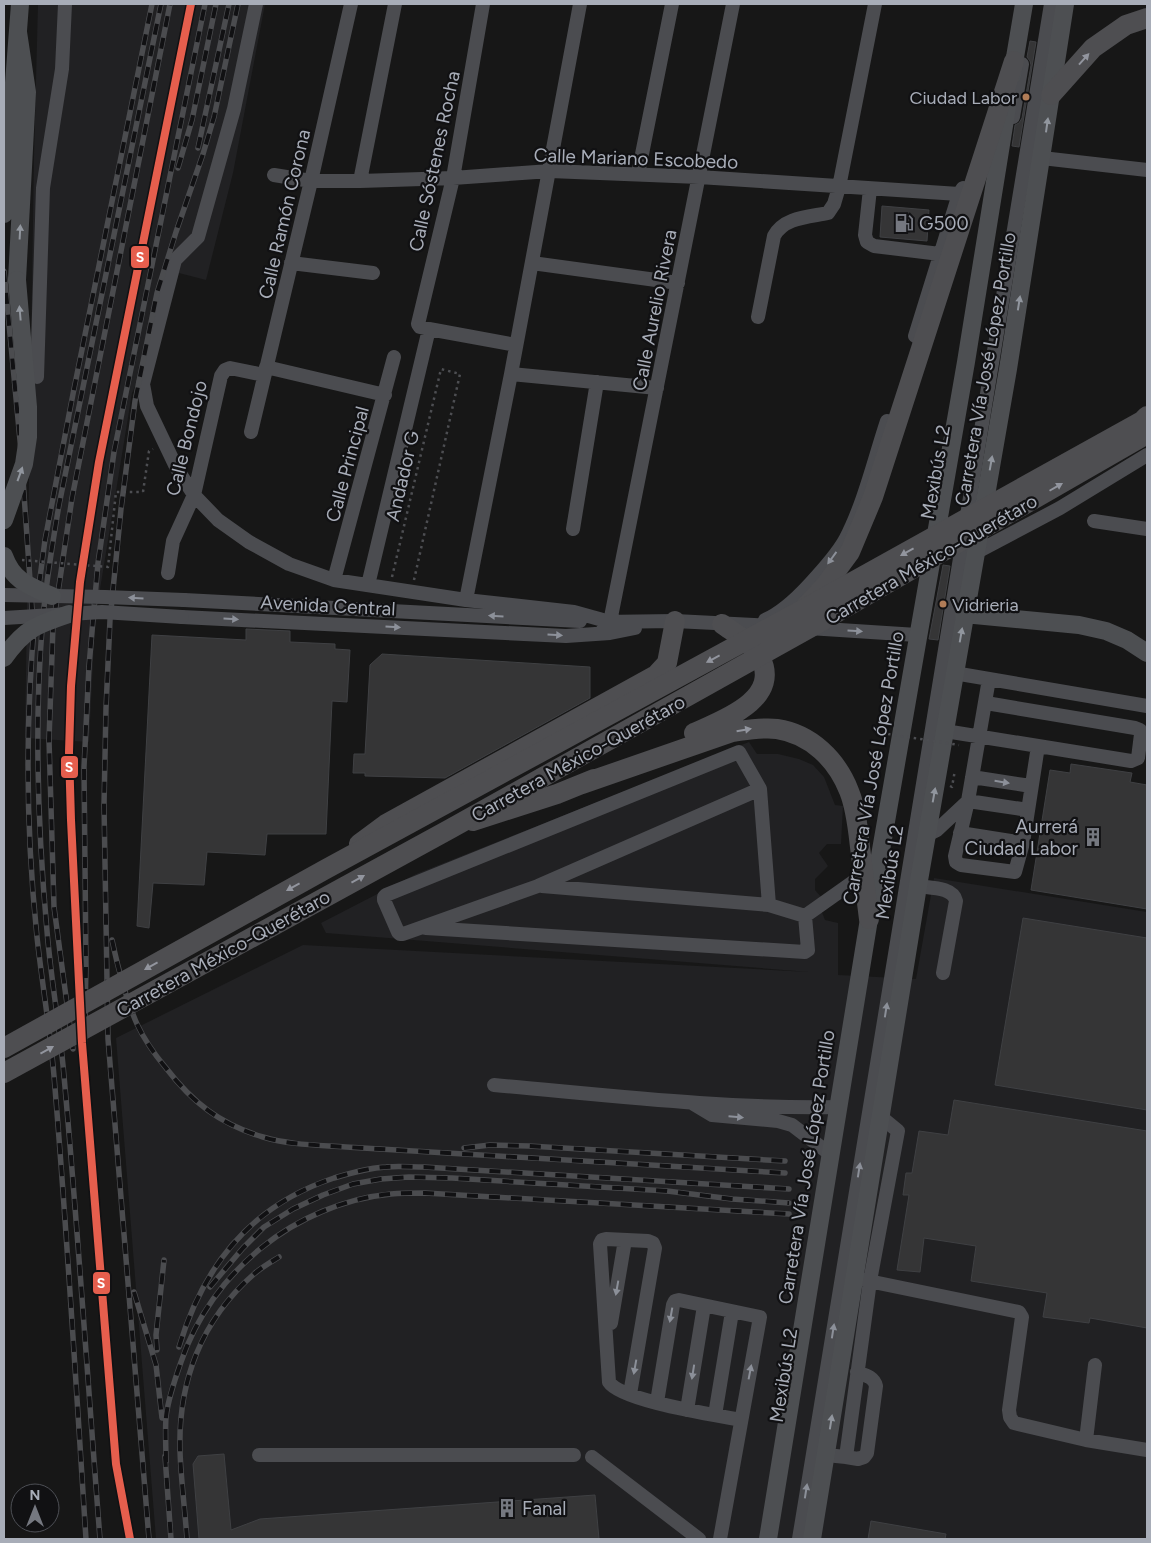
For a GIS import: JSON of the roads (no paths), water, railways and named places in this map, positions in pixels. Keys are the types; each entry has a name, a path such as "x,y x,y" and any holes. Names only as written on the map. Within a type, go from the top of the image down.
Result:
{"highway":[{"path":"1051,95 1093,48 1126,25 1147,18"},
{"path":"802,610 824,586 850,552 873,497 1014,61"},
{"name":"Carretera México-Querétaro","path":"4,1048 326,869 802,610 1142,421 1147,416"},
{"name":"Carretera México-Querétaro","path":"4,1073 450,829 815,625 1147,434"},
{"path":"326,869 386,824 656,675 667,663 675,621"},
{"path":"450,829 558,794 743,709 754,700 762,689 764,669 759,655 748,643 722,624"},
{"path":"582,784 732,732 755,728 778,729 808,739 834,763 849,791 857,821 869,919"}],"main road":[{"path":"4,214 20,4"},
{"name":"Carretera Vía José López Portillo","path":"768,1539 869,919 966,362 1024,4"},
{"name":"Carretera Vía José López Portillo","path":"812,1539 826,1456 862,1280 880,1117 964,614 1008,369 1065,4"},
{"path":"4,520 24,464 28,437 28,407 17,280 27,92 18,32"},
{"path":"11,558 8,566 13,574 25,584 52,596"},
{"path":"4,658 14,643 30,629 69,614"},
{"path":"964,614 1079,625 1106,631 1127,640 1147,653"}],"street":[{"path":"37,377 43,188 62,69 64,4"},
{"path":"256,4 234,109 198,237 175,260 143,384 147,406 177,469 194,495 218,520 249,542 289,564 334,580 466,600 574,612 610,622"},
{"name":"Calle Ramón Corona","path":"251,432 351,4"},
{"path":"360,181 395,4"},
{"name":"Calle Sóstenes Rocha","path":"368,585 424,327 453,178 483,4"},
{"path":"466,600 550,171 580,4"},
{"path":"638,174 672,4"},
{"name":"Calle Aurelio Rivera","path":"610,622 733,4"},
{"path":"758,317 774,236 779,227 787,222 828,213 834,204 875,4"},
{"name":"Mexibús L2","path":"775,1539 926,631 973,365 1031,4"},
{"name":"Mexibús L2","path":"799,1539 1051,4"},
{"path":"754,625 768,619 804,591 825,567 847,536 860,504 897,394 959,194 984,153"},
{"path":"1042,158 1147,170"},
{"name":"Calle Mariano Escobedo","path":"274,175 311,181 360,181 453,178 550,171 699,177 959,194"},
{"path":"870,189 865,235 867,242 874,246 940,254"},
{"path":"291,263 373,273"},
{"path":"532,263 678,282"},
{"path":"424,327 516,345"},
{"name":"Calle Principal","path":"334,580 394,357"},
{"name":"Calle Bondojo","path":"168,573 173,541 194,495 221,376 225,370 230,368 265,371"},
{"path":"265,371 385,395"},
{"path":"511,374 657,388"},
{"path":"573,529 597,382"},
{"path":"984,502 1028,482 1134,415 1147,404"},
{"path":"975,554 1060,508 1147,455"},
{"path":"1094,521 1147,529"},
{"name":"Avenida Central","path":"4,595 104,596 610,622 675,621 918,636"},
{"name":"Avenida Central","path":"4,618 102,612 566,636 630,630 650,622"},
{"path":"954,673 1147,706"},
{"path":"989,679 968,801 954,856 956,862 961,865 1009,873 1015,872 1023,843 1038,746"},
{"path":"945,731 1131,761 1138,758 1141,734 1140,730 1136,728 986,703"},
{"path":"760,789 538,886 421,928 400,934 384,897 735,752 739,752 742,754 760,789 769,905"},
{"path":"972,777 1031,786"},
{"path":"927,835 937,830 968,801"},
{"path":"968,801 1028,810"},
{"path":"960,833 1023,843"},
{"path":"805,916 864,875"},
{"path":"538,886 769,905 805,916"},
{"path":"918,886 950,891 955,896 956,900 943,973"},
{"path":"421,928 805,952 808,950 805,916"},
{"path":"494,1085 691,1102 779,1107 838,1107"},
{"path":"691,1102 712,1115 778,1121 792,1125 830,1154"},
{"path":"630,1394 654,1248 653,1243 606,1239 602,1240 600,1244 609,1382 616,1389 630,1394 657,1402 687,1410 741,1420"},
{"path":"606,1345 626,1240"},
{"path":"846,1457 857,1372 862,1280 1021,1314 1009,1410 1010,1417 1014,1423 1086,1440 1147,1450"},
{"path":"657,1402 675,1301 679,1300 760,1317 720,1539"},
{"path":"687,1410 704,1306"},
{"path":"715,1415 732,1312"},
{"path":"1086,1440 1095,1365"},
{"path":"826,1456 858,1459 866,1453 876,1386 872,1378 857,1372"},
{"path":"259,1456 574,1455"},
{"path":"592,1456 699,1539"}],"railway":[{"path":"39,585 45,540 73,394 152,4"},
{"path":"100,1539 69,1134 44,893 39,818 38,705 45,598 59,505 161,4"},
{"path":"73,1049 54,907 49,740 53,626 72,498 170,4"},
{"path":"84,1066 86,966 84,767 89,666 98,563 114,452 205,4"},
{"path":"178,168 192,120 216,4"},
{"path":"198,148 229,4"},
{"path":"149,1539 108,1039 104,805 110,620 121,509 135,401 157,293 214,117 238,4"},
{"path":"4,271 21,451 33,623"},
{"path":"35,617 28,737 33,897 59,1134 86,1539"},
{"path":"112,940 122,982 133,1014 146,1041 176,1080 197,1102 221,1119 248,1132 273,1140 315,1145 785,1173"},
{"path":"464,1148 490,1145 529,1146 785,1161"},
{"path":"179,1347 189,1318 202,1290 217,1265 235,1242 255,1222 279,1204 305,1190 334,1178 353,1173 373,1168 424,1167 789,1189"},
{"path":"210,1287 243,1248 264,1227 293,1209 323,1195 353,1184 381,1179 409,1177 452,1178 667,1191 732,1199 789,1203"},
{"path":"166,1462 166,1417 172,1389 195,1329 213,1299 236,1272 262,1248 291,1227 322,1211 356,1200 391,1194 425,1193 789,1214"},
{"path":"187,1539 181,1473 180,1425 183,1401 196,1354 220,1311 236,1292 254,1274 279,1257"},
{"path":"157,1350 156,1335 164,1260"},
{"path":"134,1292 156,1365 162,1418"},
{"path":"165,1456 171,1539"}],"place":[{"name":"Ciudad Labor","path":"1026,97"},
{"name":"G500","path":"904,223"},
{"name":"Vidrieria","path":"943,604"},
{"name":"Aurrerá Ciudad Labor","path":"1093,837"},
{"name":"Fanal","path":"507,1508"}]}
